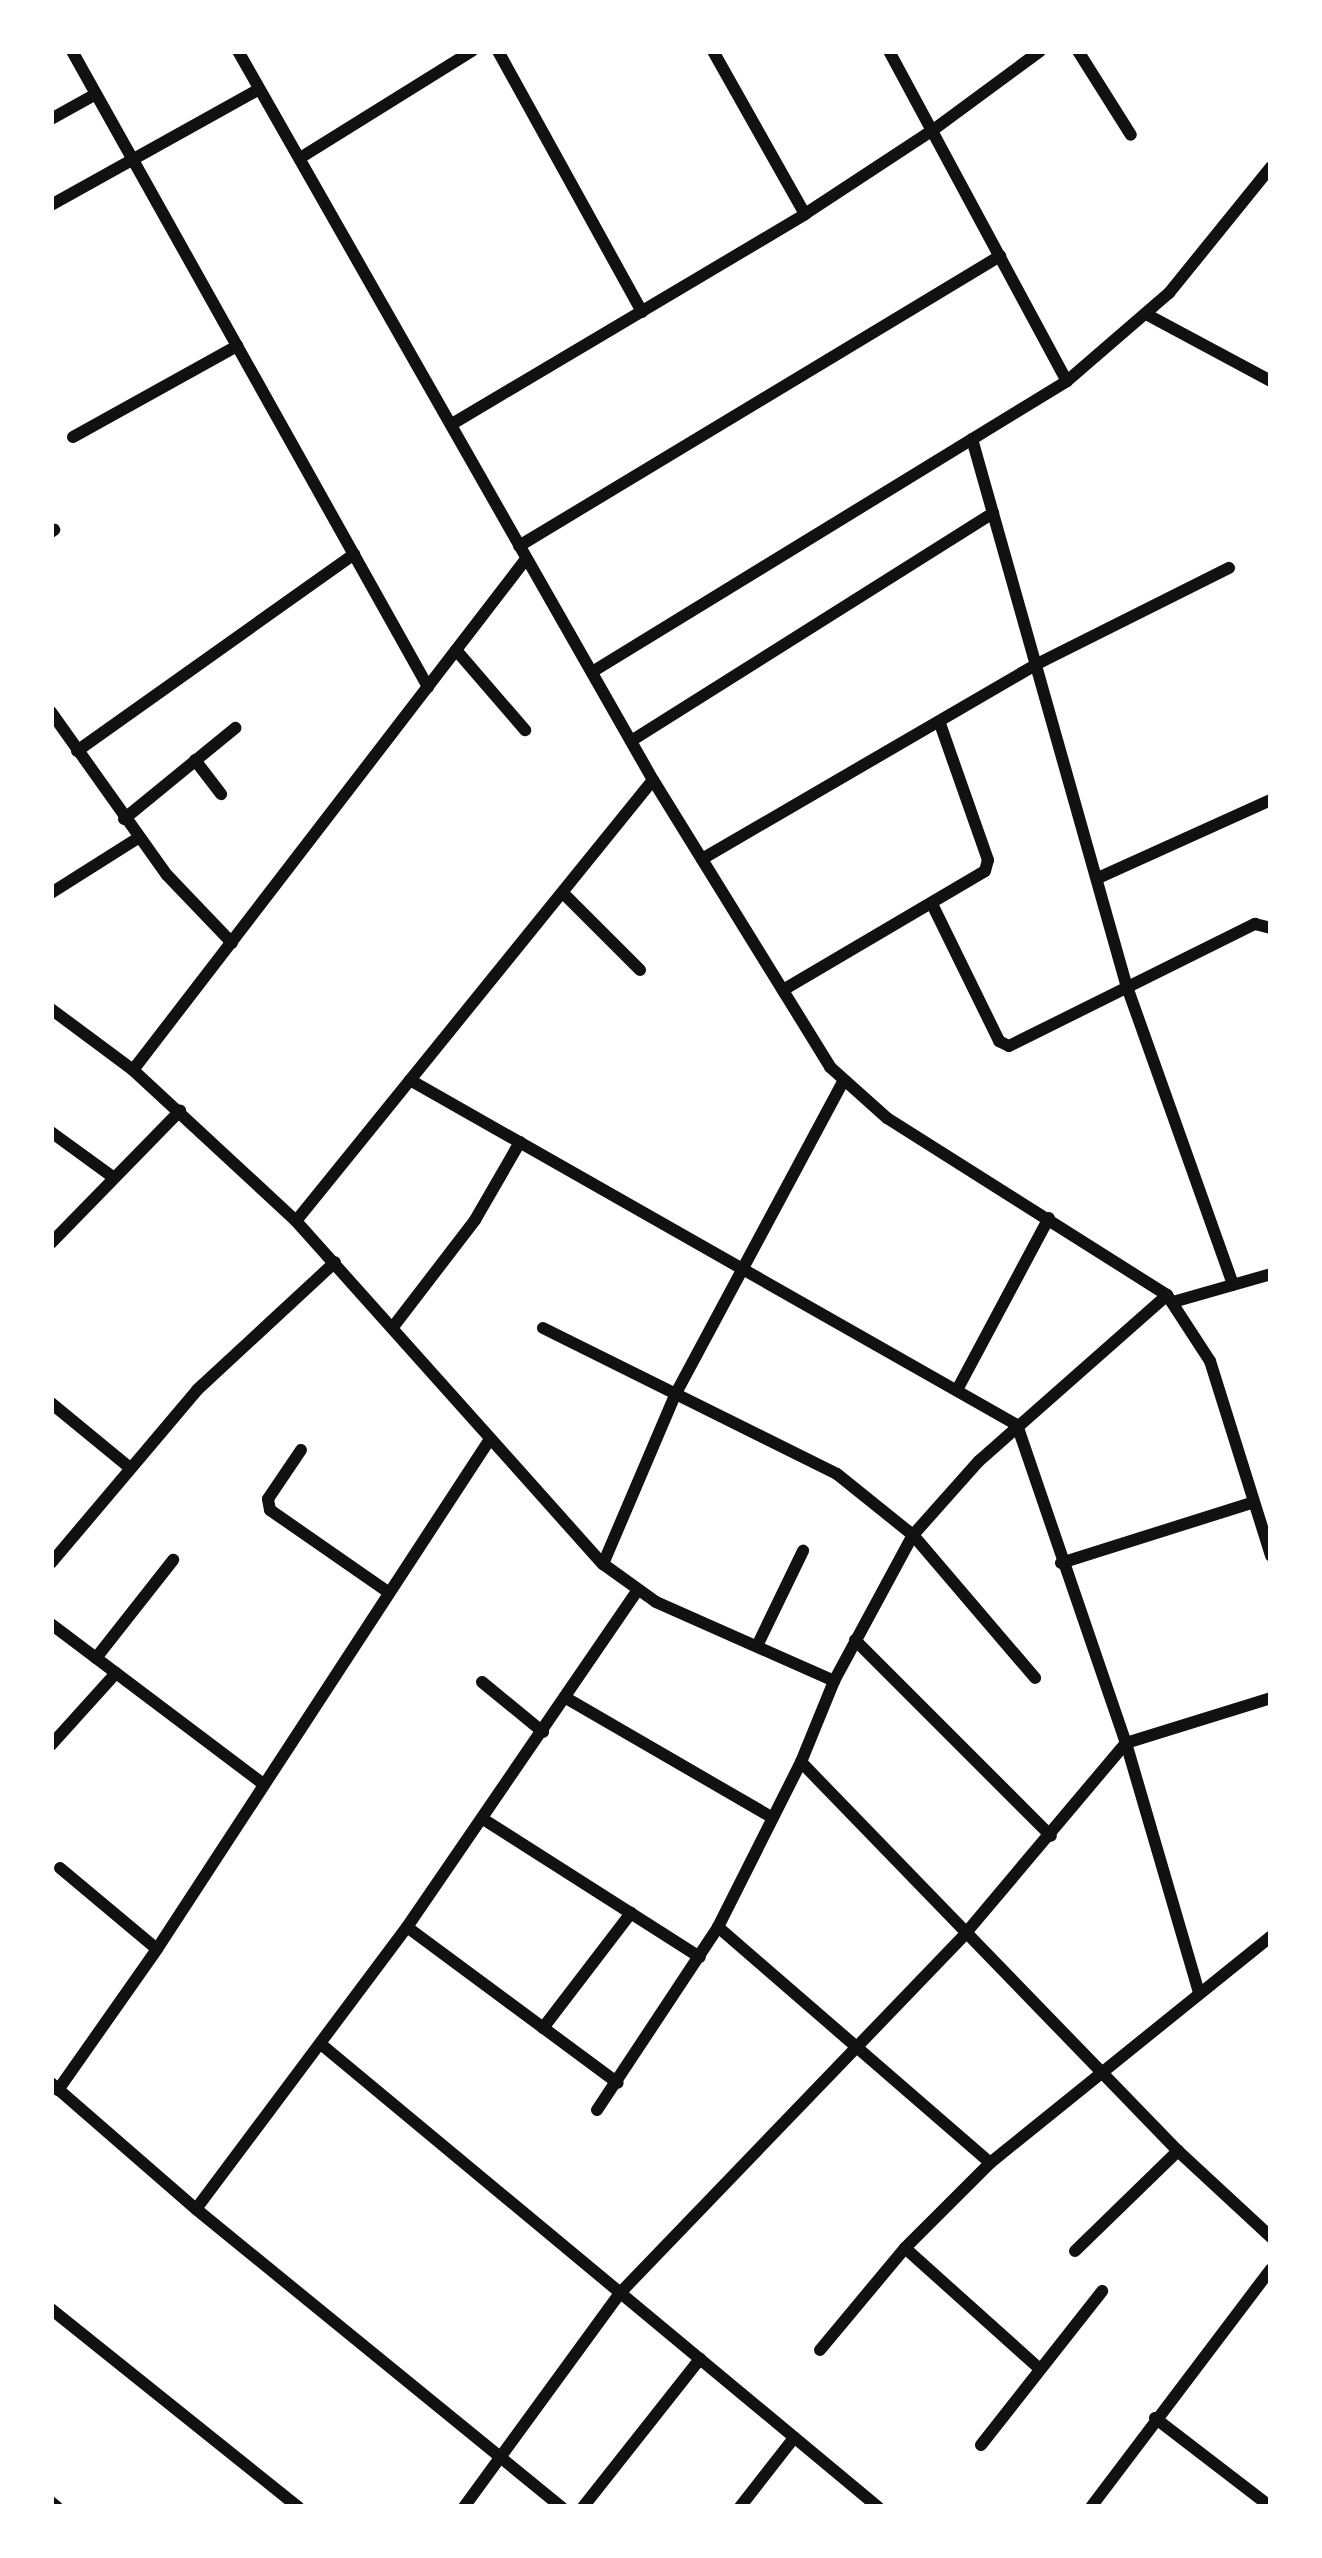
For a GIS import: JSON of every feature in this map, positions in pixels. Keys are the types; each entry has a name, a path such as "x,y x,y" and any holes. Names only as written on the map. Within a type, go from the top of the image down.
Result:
{"street":[{"path":"72,51 428,687"},
{"path":"238,51 653,780 842,1083 886,1118 1170,1298 1210,1360 1271,1556"},
{"path":"300,158 472,51"},
{"path":"498,51 642,312"},
{"path":"713,51 805,214"},
{"path":"890,51 1067,381"},
{"path":"452,424 805,214 933,130 1040,51"},
{"path":"1078,51 1131,135"},
{"path":"51,205 260,89"},
{"path":"51,118 96,94"},
{"path":"592,672 1067,381 1146,314 1268,177"},
{"path":"133,1070 456,650 522,552 1000,256"},
{"path":"1146,314 1271,381"},
{"path":"73,437 237,346"},
{"path":"972,439 1126,984 1233,1285"},
{"path":"631,741 993,513"},
{"path":"77,752 354,554"},
{"path":"703,859 1035,665 1229,568"},
{"path":"456,650 525,730"},
{"path":"51,712 138,838 232,943"},
{"path":"783,990 977,878 988,860 939,721"},
{"path":"124,819 235,728"},
{"path":"195,760 221,794"},
{"path":"296,1221 653,780"},
{"path":"1098,878 1271,800"},
{"path":"51,893 138,838"},
{"path":"563,893 640,970"},
{"path":"932,904 1003,1045 1014,1046 1126,984 1255,924 1271,928"},
{"path":"51,1009 133,1070 296,1221 394,1327 488,1442 603,1564 637,1591 834,1681"},
{"path":"410,1080 1017,1425 1126,1743 1199,1992"},
{"path":"603,1564 675,1395 842,1083"},
{"path":"51,1243 180,1111"},
{"path":"51,1132 114,1178"},
{"path":"394,1327 475,1220 520,1142"},
{"path":"957,1390 1048,1218"},
{"path":"51,1563 197,1390 335,1262"},
{"path":"597,2110 718,1927 800,1762 834,1681 913,1535 1017,1425 1170,1298 1271,1274"},
{"path":"543,1328 837,1474 913,1535 1035,1678"},
{"path":"51,1403 129,1467"},
{"path":"488,1442 157,1949 54,2086 196,2210 562,2507"},
{"path":"301,1450 268,1506 388,1592"},
{"path":"1061,1563 1254,1502"},
{"path":"757,1646 803,1551"},
{"path":"95,1658 172,1560"},
{"path":"196,2210 407,1927 637,1591"},
{"path":"51,1624 262,1783"},
{"path":"855,1640 1051,1836"},
{"path":"51,1745 116,1673"},
{"path":"482,1682 543,1732"},
{"path":"566,1698 773,1818"},
{"path":"464,2507 620,2293 965,1934 1126,1743 1271,1698"},
{"path":"800,1762 1178,2151 1271,2237"},
{"path":"483,1820 700,1957"},
{"path":"60,1868 157,1949"},
{"path":"544,2028 631,1913"},
{"path":"407,1927 617,2083"},
{"path":"718,1927 990,2163"},
{"path":"820,2350 904,2248 990,2163 1271,1936"},
{"path":"322,2045 878,2507"},
{"path":"1075,2252 1178,2151"},
{"path":"904,2248 1040,2369"},
{"path":"1091,2507 1271,2269"},
{"path":"981,2445 1102,2291"},
{"path":"51,2309 298,2507"},
{"path":"583,2507 700,2359"},
{"path":"1155,2418 1270,2507"},
{"path":"740,2507 794,2438"}]}
